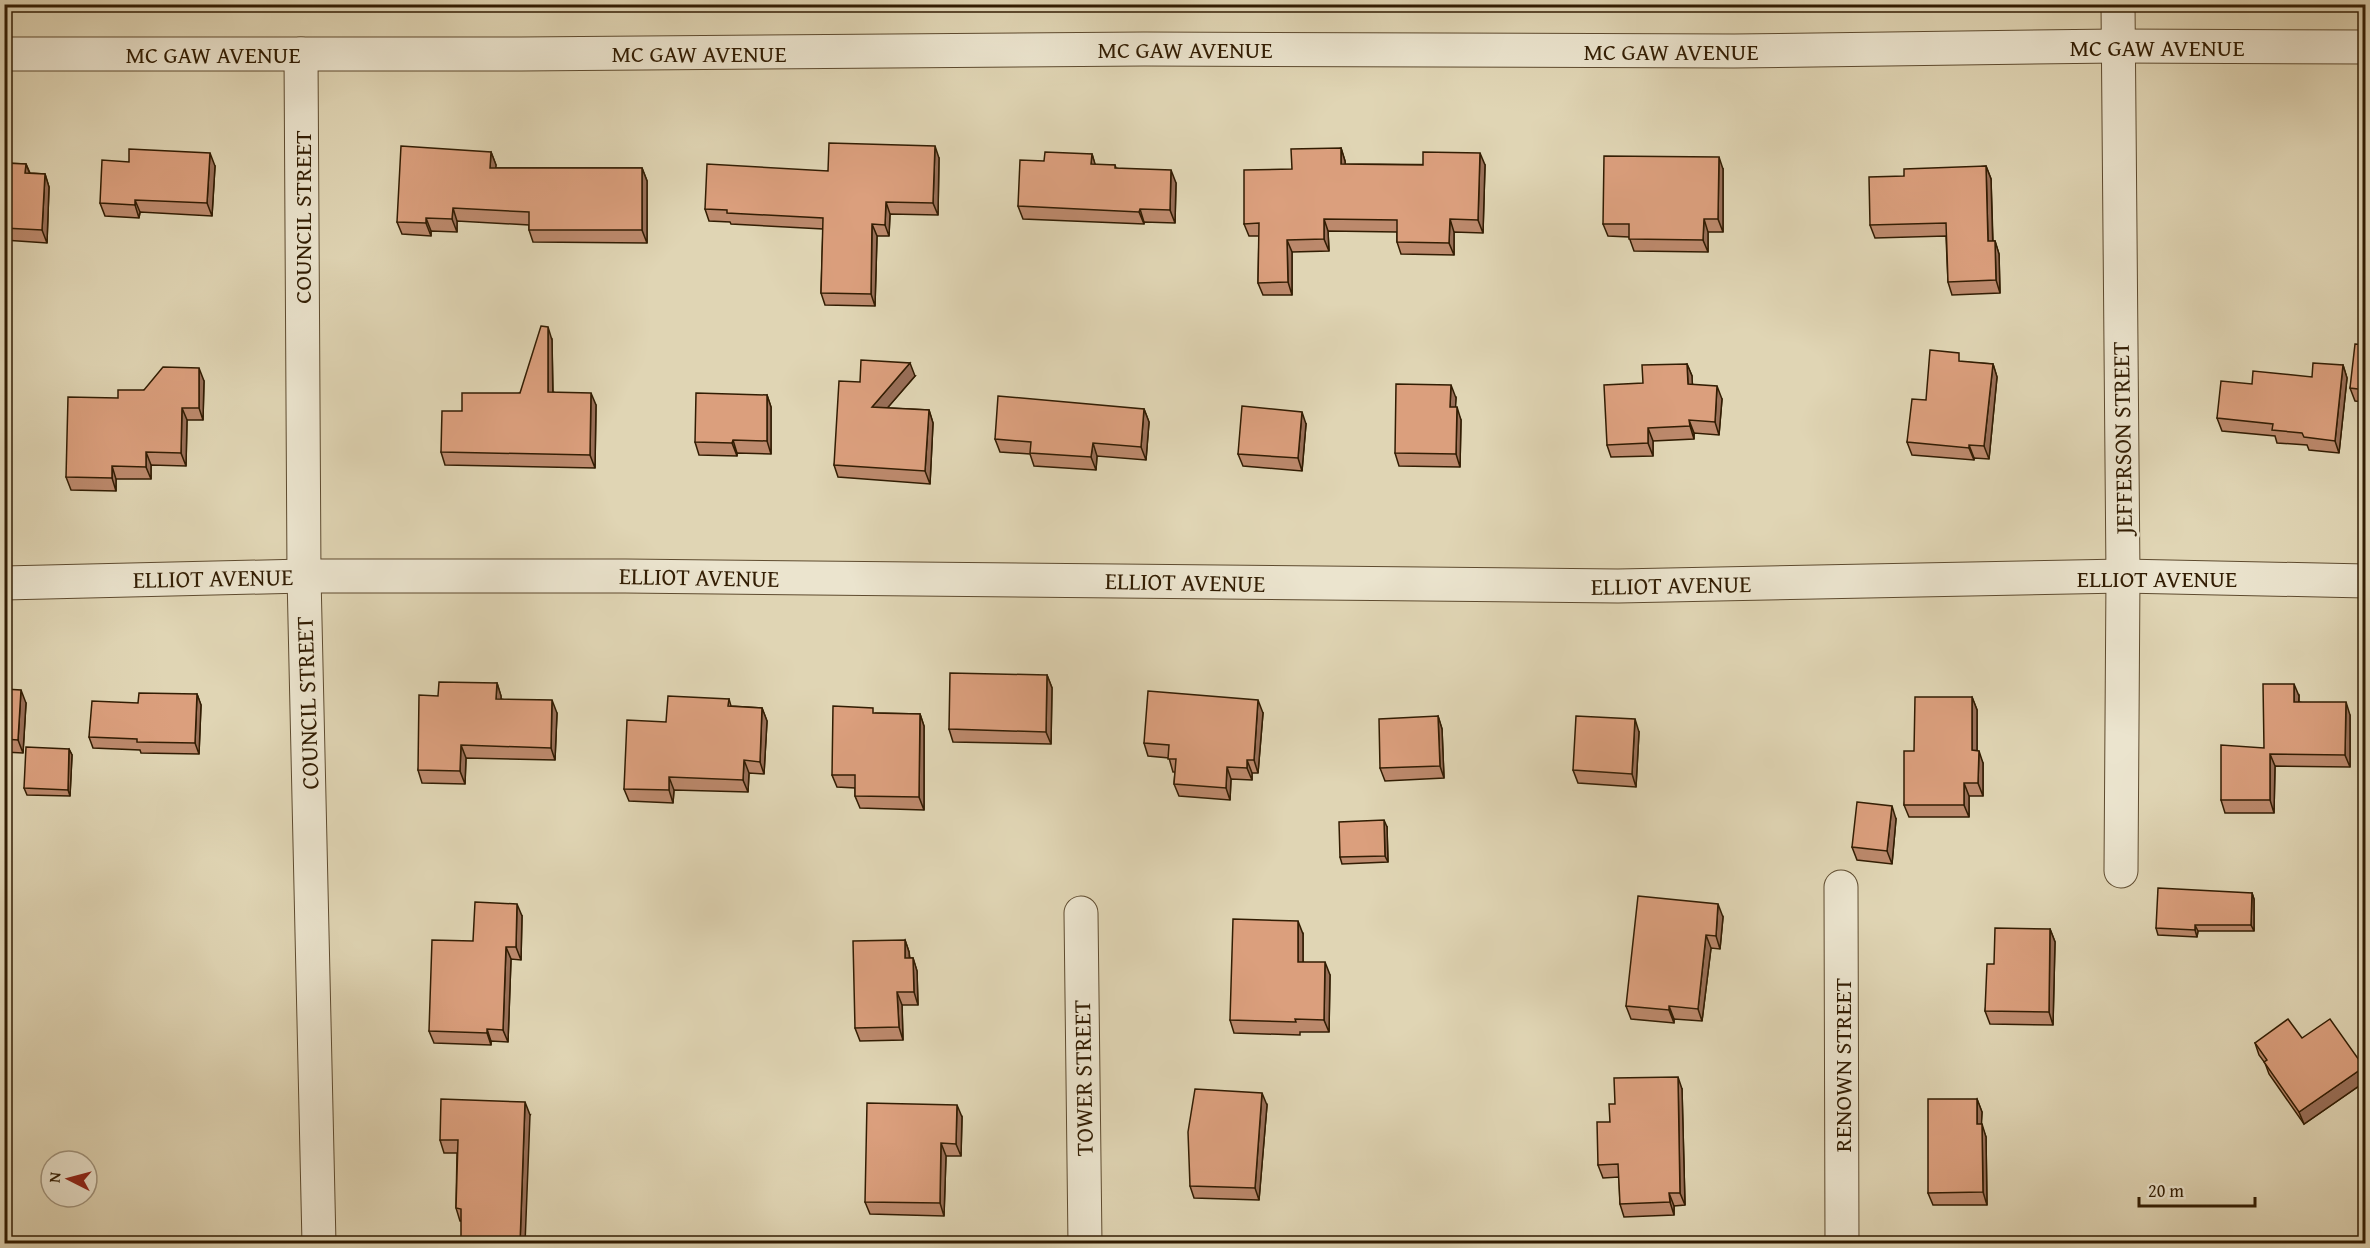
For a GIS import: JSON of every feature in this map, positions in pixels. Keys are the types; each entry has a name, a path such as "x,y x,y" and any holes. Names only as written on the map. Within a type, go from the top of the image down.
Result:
{"street":[{"name":"JEFFERSON STREET","path":"2118,4 2123,576 2121,871"},
{"name":"MC GAW AVENUE","path":"4,54 521,54 1132,49 1734,51 2117,46 2366,47"},
{"name":"COUNCIL STREET","path":"302,54 304,576 319,1244"},
{"name":"ELLIOT AVENUE","path":"4,583 304,576 625,576 1618,586 2123,576 2366,581"},
{"name":"RENOWN STREET","path":"1841,887 1842,1244"},
{"name":"TOWER STREET","path":"1081,913 1085,1244"}],"building":[{"path":"829,143 935,146 933,203 886,202 885,225 872,224 871,294 821,293 823,218 727,213 727,210 705,209 707,164 828,171"},
{"path":"401,146 491,152 490,168 642,168 642,230 529,230 529,212 453,208 452,219 426,218 426,223 397,222"},
{"path":"1341,148 1341,164 1423,165 1423,152 1480,153 1478,220 1450,219 1449,243 1397,242 1397,220 1324,219 1324,239 1287,240 1288,282 1258,283 1259,223 1244,224 1244,170 1292,169 1291,149"},
{"path":"129,149 210,153 207,203 135,200 135,205 100,203 102,160 129,162"},
{"path":"1045,152 1092,154 1091,164 1115,165 1115,168 1171,170 1170,210 1140,209 1139,212 1018,206 1020,160 1044,161"},
{"path":"1604,156 1719,157 1718,219 1704,219 1703,240 1629,239 1629,224 1603,224"},
{"path":"4,163 26,164 25,173 45,174 42,230 4,228"},
{"path":"1986,166 1988,241 1995,241 1996,280 1948,282 1946,223 1870,225 1869,177 1904,176 1904,169"},
{"path":"541,326 548,327 548,392 591,393 590,455 441,452 442,411 462,411 462,393 520,393"},
{"path":"2355,344 2366,345 2366,390 2350,388"},
{"path":"1930,350 1959,353 1959,361 1993,364 1984,446 1969,445 1969,448 1907,442 1912,399 1926,400"},
{"path":"861,360 910,363 872,407 929,410 925,471 834,465 839,381 860,382"},
{"path":"2313,363 2343,365 2335,441 2304,437 2302,433 2272,430 2273,424 2217,418 2221,381 2252,384 2253,371 2312,377"},
{"path":"1687,364 1688,384 1717,386 1715,422 1689,420 1690,426 1648,428 1648,443 1607,445 1604,385 1643,383 1642,365"},
{"path":"163,367 199,368 199,408 182,408 181,453 146,452 146,467 112,466 112,478 66,477 68,397 118,398 118,390 144,390"},
{"path":"1396,384 1451,385 1450,407 1457,407 1456,454 1395,453"},
{"path":"696,393 767,395 767,441 695,442"},
{"path":"998,396 1144,409 1141,447 1093,443 1091,457 1030,453 1031,442 995,439"},
{"path":"1242,406 1302,412 1298,458 1238,454"},
{"path":"950,673 1047,675 1046,732 949,729"},
{"path":"439,682 497,683 496,699 552,700 551,748 461,745 460,771 418,770 419,695 438,696"},
{"path":"2263,684 2294,684 2294,702 2346,702 2345,755 2270,754 2270,800 2221,800 2221,745 2264,748"},
{"path":"4,689 21,690 18,740 4,739"},
{"path":"1148,691 1258,700 1254,760 1247,760 1247,768 1227,767 1226,788 1174,784 1176,759 1168,759 1169,745 1144,743"},
{"path":"139,693 197,694 195,743 137,742 137,739 89,737 92,701 138,703"},
{"path":"668,696 729,699 728,706 762,708 760,762 744,760 743,780 669,777 669,790 624,789 627,720 666,722"},
{"path":"1915,697 1972,697 1972,750 1979,751 1978,783 1964,783 1964,805 1904,805 1904,751 1914,751"},
{"path":"833,706 873,708 873,713 920,714 919,797 855,796 855,775 832,775"},
{"path":"1438,716 1440,766 1380,768 1379,719"},
{"path":"1576,716 1635,719 1632,774 1573,770"},
{"path":"26,747 69,749 68,790 24,788"},
{"path":"1857,802 1892,806 1887,851 1852,847"},
{"path":"1384,820 1385,856 1340,857 1339,822"},
{"path":"2158,888 2252,893 2251,925 2195,925 2195,930 2156,928"},
{"path":"1638,896 1718,904 1716,936 1706,935 1698,1009 1669,1006 1669,1010 1626,1006"},
{"path":"475,902 517,904 516,947 506,947 503,1030 487,1029 487,1033 429,1031 432,940 473,941"},
{"path":"1233,919 1298,921 1298,962 1325,962 1324,1020 1295,1019 1296,1022 1230,1020"},
{"path":"1995,928 2050,929 2049,1012 1985,1011 1987,964 1994,964"},
{"path":"905,940 905,958 913,958 914,992 897,992 899,1027 855,1028 853,941"},
{"path":"2288,1019 2302,1038 2330,1019 2364,1067 2299,1112 2264,1062 2267,1060 2255,1043"},
{"path":"1678,1077 1680,1193 1669,1193 1670,1202 1620,1204 1618,1164 1598,1165 1597,1122 1610,1122 1609,1104 1615,1104 1614,1078"},
{"path":"1195,1089 1262,1093 1255,1188 1190,1186 1188,1132"},
{"path":"441,1099 525,1102 520,1244 461,1244 461,1209 456,1208 458,1140 440,1140"},
{"path":"1928,1099 1977,1099 1977,1124 1982,1124 1983,1192 1928,1193"},
{"path":"867,1103 957,1105 956,1144 941,1143 940,1203 865,1202"},
{"path":"1989,1237 2031,1239 2031,1244 1988,1244"}]}
